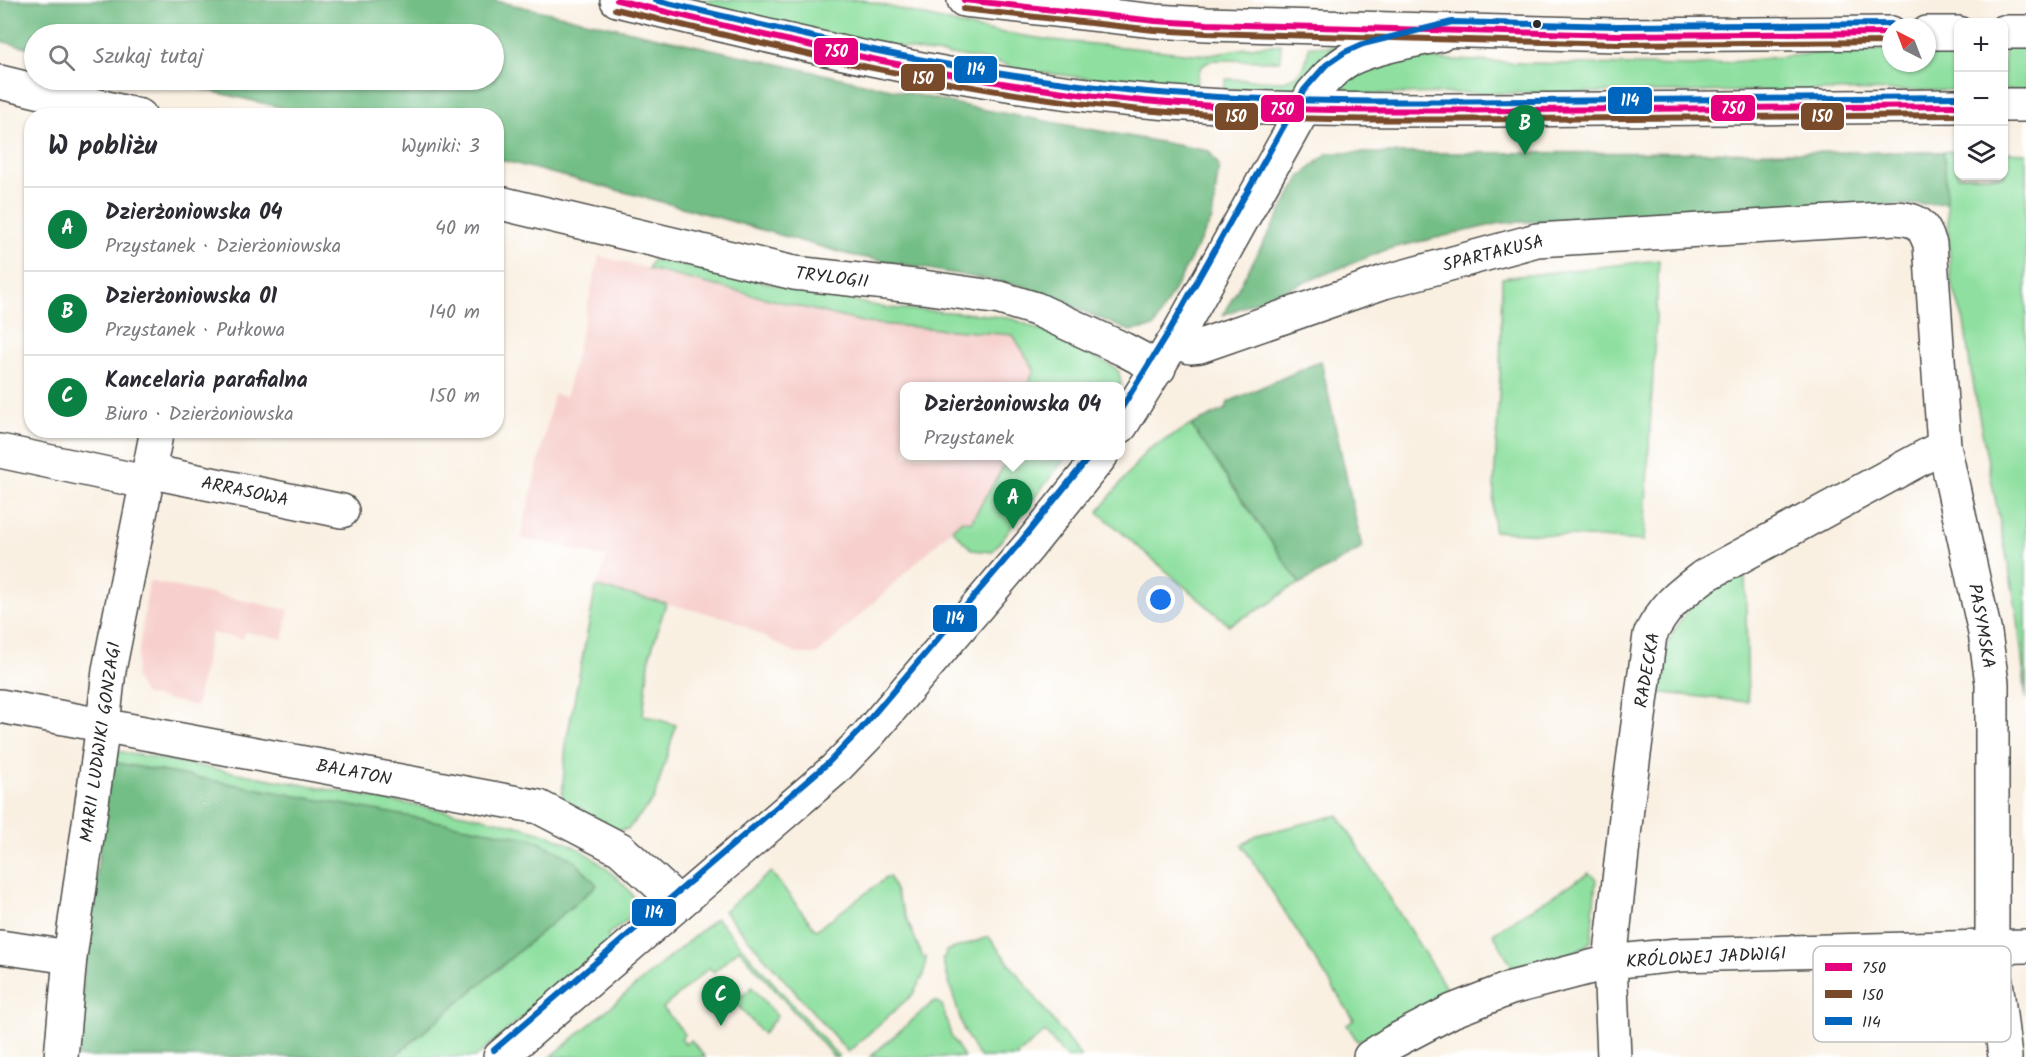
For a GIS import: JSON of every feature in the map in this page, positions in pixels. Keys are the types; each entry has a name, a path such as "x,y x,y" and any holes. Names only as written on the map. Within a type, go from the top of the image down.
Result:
{"main road":[{"path":"617,0 865,59 981,80 1099,97 1208,106 1302,110 1954,105"},
{"path":"964,0 1085,14 1207,24 1617,35 1882,33"},
{"path":"1125,420 1176,339 1302,110 1322,81 1348,60 1365,53 1453,31"},
{"path":"2008,33 2026,32"},
{"path":"1936,33 1954,33"},
{"path":"0,82 24,88"},
{"path":"33,90 107,108"},
{"path":"2008,105 2026,105"},
{"name":"TRYLOGII","path":"504,203 794,273 1000,298 1036,309 1124,349 1159,368"},
{"name":"SPARTAKUSA","path":"1176,339 1190,347 1200,346 1384,282 1537,240 1896,218"},
{"name":"PASYMSKA","path":"1896,218 1912,220 1918,224 1924,230 1930,244 1944,446 1985,633 1992,683 1992,946"},
{"name":"MARII LUDWIKI GONZAGI","path":"61,1057 70,957 104,725 109,670 155,438"},
{"name":"RADECKA","path":"1614,1057 1610,962 1628,799 1650,634 1672,600 1704,576 1944,446"},
{"name":"ARRASOWA","path":"0,451 342,511"},
{"path":"500,1057 834,770 868,735 1029,546 1098,460"},
{"name":"BALATON","path":"0,706 539,807 620,849 679,903"},
{"name":"KRÓLOWEJ JADWIGI","path":"2011,946 2026,946"},
{"path":"0,947 70,957"},
{"name":"KRÓLOWEJ JADWIGI","path":"1370,1057 1393,1042 1452,1011 1510,988 1610,962 1677,955 1813,952"},
{"name":"PASYMSKA","path":"2004,1042 2006,1057"}],"shaded area":[{"path":"599,256 866,323 1013,335 1034,369 1029,382 900,382 900,460 1006,460 971,522 962,520 818,654 797,654 731,619 596,587 607,557 521,538 554,394 566,397"},
{"path":"149,581 289,610 283,639 245,632 243,639 211,633 196,706 145,695 135,677"}],"green space":[{"path":"0,0 492,0 975,108 1209,151 1219,166 1212,219 1154,327 1130,331 1023,286 850,255 685,208 504,161 504,108 284,108 206,90 504,90 504,24 24,24 24,47 0,41"},
{"path":"687,0 863,0 977,29 1051,40 1205,55 1281,44 1280,61 1212,60 1203,65 1199,71 1196,88 1127,83 1013,69 1008,65 976,58 925,52 834,35"},
{"path":"1309,46 1340,47 1297,90 1223,90 1226,79 1284,81 1296,76 1303,68"},
{"path":"2008,47 2026,47 2026,90 2008,90"},
{"path":"1954,48 1954,90 1356,94 1341,85 1356,66 1409,58 1521,63 1692,66 1839,51 1882,50 1882,72 1936,72 1936,49"},
{"path":"1944,152 1954,152 1954,180 2008,180 2008,152 2026,153 2026,699 2018,619 1981,427 1964,321 1951,281"},
{"path":"1944,152 1947,203 1501,223 1388,249 1223,315 1301,176 1328,153"},
{"path":"653,259 887,308 979,314 1013,319 1055,336 1114,367 1119,372 1121,382 1029,382 1034,369 1013,335 866,323 648,269"},
{"path":"1659,260 1644,541 1494,531 1502,278"},
{"path":"1321,361 1362,548 1300,584 1191,425 1226,409 1228,402"},
{"path":"1191,425 1300,584 1288,589 1269,604 1229,625 1098,512 1147,450"},
{"path":"1006,460 1064,460 992,552 972,550 952,529 962,520 971,522"},
{"path":"1745,572 1748,702 1655,692 1669,642 1689,609 1721,585"},
{"path":"596,587 666,603 650,655 643,715 676,725 654,799 628,829 616,830 562,798 566,743"},
{"path":"117,751 520,826 573,846 606,868 632,895 635,903 634,911 626,921 607,935 613,941 476,1057 394,1057 596,886 574,860 533,839 111,762"},
{"path":"111,762 533,839 574,860 597,885 394,1057 78,1057 84,969"},
{"path":"1338,815 1449,993 1358,1042 1347,1025 1354,1020 1242,845 1257,835"},
{"path":"771,872 816,930 889,876 923,958 926,957 924,975 913,994 848,1052 724,911"},
{"path":"1589,873 1596,879 1591,941 1577,951 1566,955 1513,968 1493,933"},
{"path":"716,918 839,1057 834,1057 739,949 714,972 709,968 663,1008 685,1034 681,1038 685,1044 691,1040 705,1057 551,1057"},
{"path":"989,937 1081,1057 1066,1057 1045,1032 1017,1055 1018,1057 980,1057 977,1054 964,1031 942,959 946,951"},
{"path":"752,987 777,1016 763,1034 735,1002"},
{"path":"936,1001 942,1005 951,1036 964,1057 870,1057 932,1003"}],"transit line":[{"name":"750","path":"617,0 813,46 944,73 1076,94 1191,105 1381,110 1954,106"},
{"name":"114","path":"655,0 839,43 961,67 1085,86 1195,96 1386,101 1954,97"},
{"name":"750","path":"964,0 1155,21 1207,24 1617,35 1882,33"},
{"name":"150","path":"615,9 811,55 942,82 1075,103 1189,114 1380,119 1954,115"},
{"name":"150","path":"963,9 1154,30 1207,33 1617,44 1882,42"},
{"name":"114","path":"1125,403 1168,333 1304,90 1326,65 1345,52 1363,44 1452,22 1617,26 1882,24"},
{"name":"114","path":"494,1050 828,763 861,729 1022,540 1087,460"}],"place":[{"name":"Dzierżoniowska 01","path":"1525,155"},
{"name":"Dzierżoniowska 04","path":"1013,529"},
{"name":"Kancelaria parafialna","path":"721,1026"}]}
